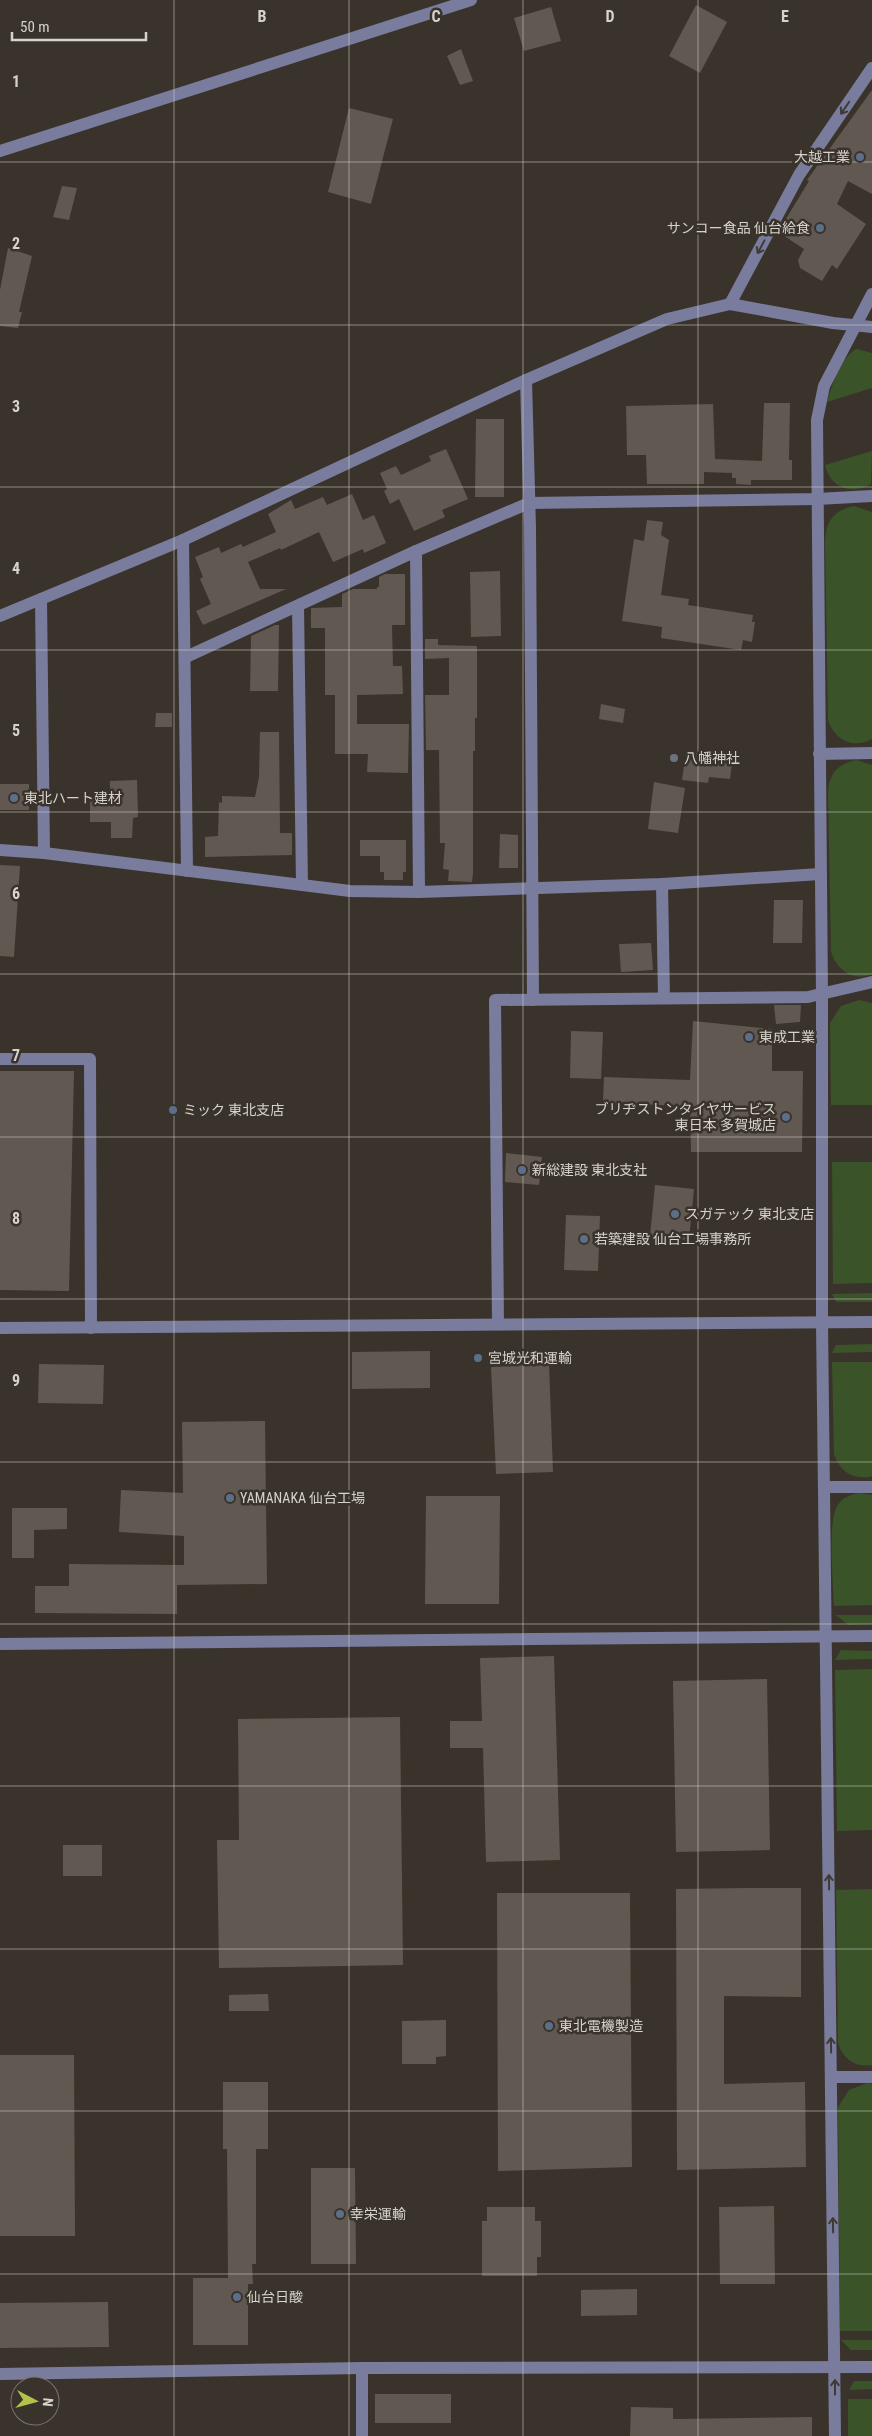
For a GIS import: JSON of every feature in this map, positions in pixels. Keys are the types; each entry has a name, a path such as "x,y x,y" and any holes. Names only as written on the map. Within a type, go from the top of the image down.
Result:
{"street":[{"path":"0,151 471,0"},
{"path":"730,304 799,175 872,68"},
{"path":"835,2436 822,1322 822,995 816,420 824,386 854,325 872,294"},
{"path":"0,616 183,540 526,380 667,319 730,304 872,327"},
{"path":"526,380 530,502 533,1000"},
{"path":"186,657 416,551 530,502 817,499 872,496"},
{"path":"183,540 186,657 187,871"},
{"path":"416,551 419,892"},
{"path":"41,599 44,853"},
{"path":"298,606 302,885"},
{"path":"819,754 872,753"},
{"path":"0,850 44,853 350,891 419,892 532,889 662,884 820,874"},
{"path":"662,884 664,998"},
{"path":"498,1324 495,1000 822,995 872,982"},
{"path":"0,1059 90,1059 91,1328"},
{"path":"0,1328 872,1322"},
{"path":"824,1487 872,1486"},
{"path":"0,1644 872,1636"},
{"path":"831,2077 872,2077"},
{"path":"0,2374 362,2368 872,2367"},
{"path":"362,2368 362,2436"}],"green space":[{"path":"857,349 872,353 872,388 827,402 842,364"},
{"path":"872,451 871,484 863,488 849,489 836,484 831,479 825,465"},
{"path":"854,506 872,512 872,739 858,743 851,743 839,737 834,732 828,719 825,540 827,527 833,517 842,510"},
{"path":"856,760 872,765 872,974 865,976 846,973 837,964 831,951 828,787 835,771 844,764"},
{"path":"859,1000 872,1003 872,1105 831,1105 830,1023 841,1006"},
{"path":"832,1162 872,1162 872,1283 833,1284"},
{"path":"872,1293 872,1302 836,1302 832,1294"},
{"path":"872,1344 872,1352 832,1353 836,1345"},
{"path":"832,1362 872,1362 872,1476 870,1477 858,1477 843,1470 834,1454"},
{"path":"853,1494 872,1495 872,1605 834,1606 832,1528 834,1516 836,1508 843,1499"},
{"path":"836,1615 872,1615 872,1624 848,1625"},
{"path":"841,1650 872,1651 872,1659 835,1660"},
{"path":"872,1669 872,1830 837,1831 835,1670"},
{"path":"872,1889 872,2065 866,2066 855,2064 846,2058 838,2043 836,1890"},
{"path":"867,2083 872,2084 872,2331 840,2331 838,2107 849,2090"},
{"path":"841,2340 872,2340 872,2350 851,2350"},
{"path":"854,2381 872,2381 872,2389 849,2390"},
{"path":"848,2399 872,2399 872,2436 848,2436"}],"building":[{"path":"696,5 727,22 700,73 669,56"},
{"path":"551,7 561,41 524,51 514,18"},
{"path":"461,49 473,81 460,85 447,56"},
{"path":"872,90 872,194 848,181 837,204 866,224 837,269 832,265 822,281 800,268 798,260 804,249 778,232 809,181 807,180"},
{"path":"349,108 393,119 371,204 328,192"},
{"path":"62,186 77,188 69,220 53,217"},
{"path":"8,248 32,256 19,312 22,312 18,328 0,326 0,290"},
{"path":"764,403 790,403 789,460 792,460 792,480 751,480 751,485 736,484 736,478 732,478 732,473 704,472 704,484 647,484 646,455 627,455 626,406 713,404 715,459 762,461"},
{"path":"476,419 504,419 504,497 475,497"},
{"path":"446,449 468,499 442,510 445,517 414,531 399,499 390,504 384,491 387,489 380,473 396,466 401,475 431,461 429,456"},
{"path":"352,494 363,520 374,515 386,543 364,553 363,549 333,562 319,532 281,550 280,548 248,562 260,589 286,589 203,625 196,611 211,604 200,579 203,577 195,557 219,547 221,553 241,544 243,547 276,532 268,514 291,500 295,509 323,497 327,505"},
{"path":"647,520 663,522 661,535 669,540 661,595 689,599 688,605 753,615 752,622 755,622 752,642 743,640 741,650 661,638 662,627 622,621 634,539 644,541"},
{"path":"500,571 501,636 471,637 470,572"},
{"path":"385,574 405,574 405,625 392,625 393,666 402,666 403,694 357,695 357,724 409,724 408,773 367,772 368,754 335,754 335,695 325,695 325,628 311,628 311,608 342,607 342,594 353,589 377,589 379,587 379,577"},
{"path":"279,625 278,691 250,691 251,636"},
{"path":"425,639 438,639 438,645 477,646 477,718 475,718 475,751 473,751 472,882 448,881 449,870 443,869 445,843 440,843 439,750 426,750 425,695 449,695 449,658 425,659"},
{"path":"601,704 625,709 623,723 599,719"},
{"path":"156,713 172,713 172,727 155,727"},
{"path":"260,732 279,732 280,833 292,833 292,855 205,857 205,837 218,836 219,802 222,803 222,796 255,797 259,777"},
{"path":"690,752 712,755 711,762 732,764 730,779 709,777 708,783 682,780 685,759 689,759"},
{"path":"137,780 138,817 133,818 132,838 111,838 111,822 90,822 90,797 110,797 110,781"},
{"path":"654,782 685,788 678,833 648,829"},
{"path":"0,784 29,784 29,810 0,810"},
{"path":"500,834 518,835 518,868 499,868"},
{"path":"360,840 406,840 406,872 403,872 403,880 384,880 384,872 380,872 380,856 360,856"},
{"path":"0,865 20,866 14,957 0,956"},
{"path":"774,900 803,900 802,943 773,943"},
{"path":"651,943 653,970 621,972 619,944"},
{"path":"774,1005 801,1005 800,1022 776,1024"},
{"path":"693,1021 772,1029 772,1071 803,1071 802,1152 691,1152 690,1106 603,1103 604,1077 690,1080"},
{"path":"571,1031 603,1032 601,1079 570,1078"},
{"path":"0,1071 74,1071 69,1291 0,1290"},
{"path":"506,1153 542,1157 539,1185 505,1182"},
{"path":"655,1185 694,1189 689,1240 650,1236"},
{"path":"566,1215 600,1216 598,1271 564,1270"},
{"path":"430,1351 430,1388 352,1389 352,1352"},
{"path":"39,1364 104,1365 103,1404 38,1403"},
{"path":"549,1364 553,1472 496,1474 491,1367"},
{"path":"265,1421 267,1584 177,1585 177,1614 35,1613 35,1586 69,1586 69,1564 184,1565 184,1536 119,1532 121,1490 183,1493 182,1422"},
{"path":"426,1496 500,1496 499,1604 425,1604"},
{"path":"12,1508 67,1508 67,1529 34,1530 34,1558 12,1558"},
{"path":"554,1656 560,1860 486,1862 483,1748 450,1748 450,1721 482,1721 480,1658"},
{"path":"767,1679 770,1850 676,1852 673,1681"},
{"path":"400,1717 403,1965 219,1968 217,1840 239,1840 238,1719"},
{"path":"63,1845 102,1845 102,1876 63,1876"},
{"path":"801,1888 801,1997 724,1996 724,2084 805,2082 806,2167 677,2170 676,1889"},
{"path":"497,1893 630,1893 632,2167 498,2171"},
{"path":"268,1994 269,2011 229,2011 229,1995"},
{"path":"446,2020 446,2056 436,2057 436,2064 402,2064 402,2021"},
{"path":"0,2055 74,2055 75,2236 0,2236"},
{"path":"223,2082 268,2082 268,2149 256,2149 256,2264 252,2264 253,2284 248,2284 248,2345 193,2345 193,2278 228,2278 227,2149 223,2149"},
{"path":"311,2168 355,2168 356,2264 311,2264"},
{"path":"774,2206 775,2284 720,2284 719,2207"},
{"path":"487,2207 535,2207 535,2221 541,2221 541,2257 537,2257 537,2276 482,2276 482,2221 487,2221"},
{"path":"637,2289 637,2315 581,2316 581,2290"},
{"path":"108,2302 109,2347 0,2348 0,2303"},
{"path":"375,2394 451,2394 451,2423 375,2423"},
{"path":"631,2407 673,2408 673,2419 812,2417 812,2436 630,2436"}],"place":[{"name":"大越工業","path":"860,157"},
{"name":"サンコー食品 仙台給食","path":"820,228"},
{"name":"八幡神社","path":"674,758"},
{"name":"東北ハート建材","path":"14,798"},
{"name":"東成工業","path":"749,1037"},
{"name":"ミック 東北支店","path":"173,1110"},
{"name":"ブリヂストンタイヤサービス 東日本 多賀城店","path":"786,1117"},
{"name":"新総建設 東北支社","path":"522,1170"},
{"name":"スガテック 東北支店","path":"675,1214"},
{"name":"若築建設 仙台工場事務所","path":"584,1239"},
{"name":"宮城光和運輸","path":"478,1358"},
{"name":"YAMANAKA 仙台工場","path":"230,1498"},
{"name":"東北電機製造","path":"549,2026"},
{"name":"幸栄運輸","path":"340,2214"},
{"name":"仙台日酸","path":"237,2297"}]}
